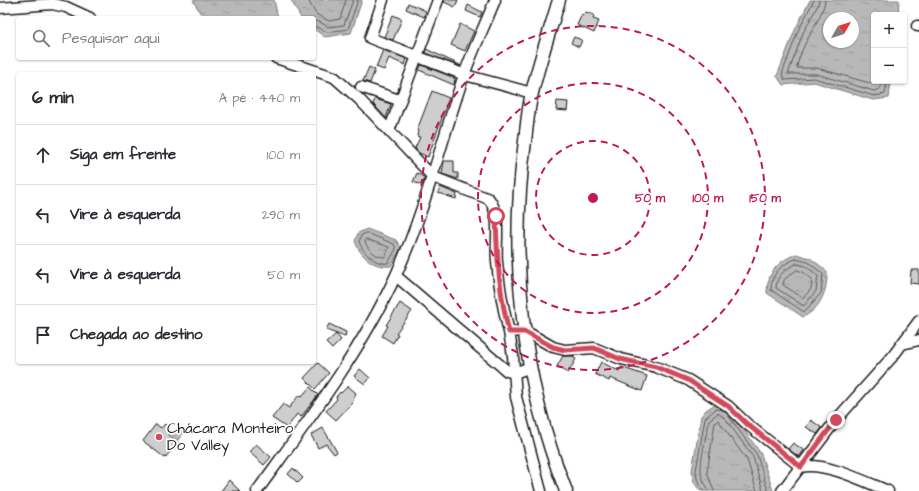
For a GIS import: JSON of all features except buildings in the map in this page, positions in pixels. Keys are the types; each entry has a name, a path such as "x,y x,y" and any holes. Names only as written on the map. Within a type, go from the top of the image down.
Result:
{"main road":[{"path":"557,1 532,94 520,178 518,236 520,287 531,367 550,446 566,491"}],"street":[{"path":"383,0 370,38 465,75 532,94"},
{"path":"389,131 399,100 438,0"},
{"path":"257,491 338,378 364,336 396,276 417,224 465,75 495,0"},
{"path":"0,8 52,4 66,7 86,16"},
{"path":"282,60 334,77 359,99 432,177 481,194 489,199 494,206 500,287 509,332 516,397 541,491"},
{"path":"361,87 399,100"},
{"path":"396,276 507,371 514,373 531,367"},
{"path":"782,491 836,420 902,344 919,321"},
{"path":"509,332 525,332 553,347 571,350 594,348 620,359 656,367 688,380 728,406 747,424 801,467 814,465 827,468 888,491"},
{"path":"902,344 919,340"}],"water":[{"path":"193,0 274,0 278,16 202,16"},
{"path":"291,0 362,0 351,33 325,37 316,30 316,16 300,16"},
{"path":"810,0 899,0 898,12 871,12 871,84 891,84 889,98 873,100 814,82 783,85 777,76 795,30"},
{"path":"367,229 396,240 401,248 391,266 373,263 360,252 355,241 358,233"},
{"path":"796,254 810,258 827,271 825,291 819,304 803,317 767,293 767,286 774,269 783,261"},
{"path":"715,404 721,404 740,424 761,454 773,491 702,491 696,485 693,480 692,471 701,416 706,410"},
{"path":"178,426 185,431 178,440 172,435"}],"place":[{"name":"Chácara Monteiro Do Valley","path":"159,437"}],"route":[{"path":"496,216 496,261 504,312 509,332 525,332 553,347 565,350 589,347 594,348 620,359 656,367 688,380 698,388 728,406 747,424 801,467 836,420"}]}
